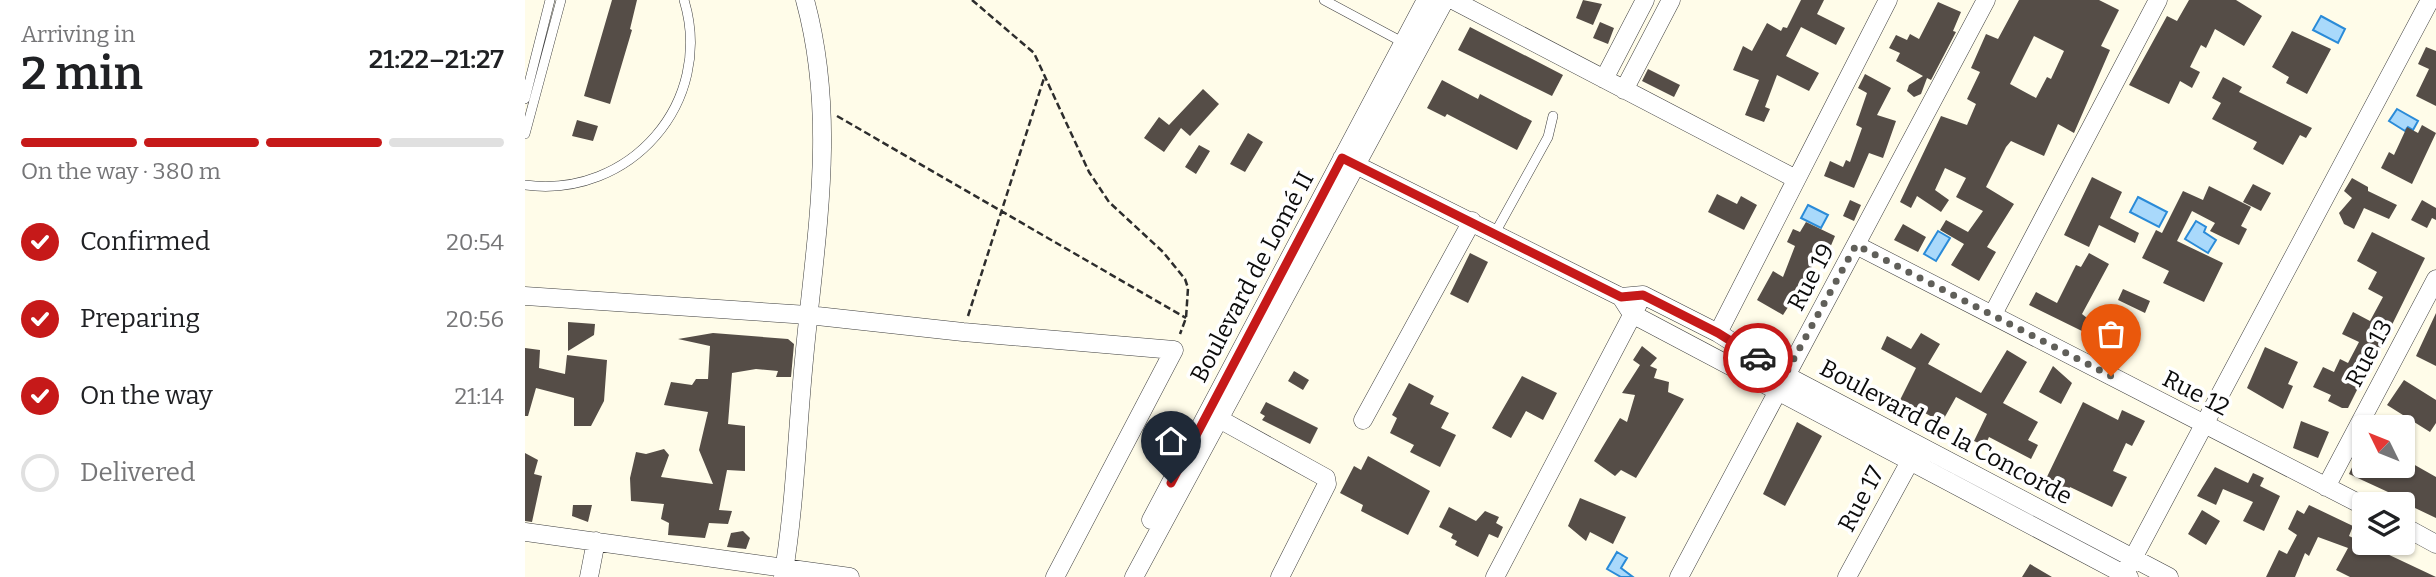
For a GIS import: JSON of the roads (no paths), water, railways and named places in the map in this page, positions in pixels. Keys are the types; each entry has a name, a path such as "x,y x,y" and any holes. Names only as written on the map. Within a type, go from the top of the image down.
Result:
{"street":[{"path":"784,573 808,315 821,219 823,108 805,0"},
{"name":"Boulevard de Lomé II","path":"1411,46 1426,0"},
{"name":"Boulevard de Lomé II","path":"1134,577 1214,416 1411,46 1445,0"},
{"path":"1453,0 1796,179"},
{"path":"1604,79 1644,0"},
{"path":"1624,90 1671,0"},
{"path":"1718,333 1888,0"},
{"name":"Rue 19","path":"1679,577 1775,392 1986,0"},
{"path":"1993,314 2158,0"},
{"path":"2125,576 2430,0"},
{"path":"1350,161 1621,297 1643,295"},
{"path":"1363,420 1472,221"},
{"name":"Rue 12","path":"1856,245 2352,500"},
{"name":"Rue 13","path":"2326,487 2436,279"},
{"path":"1495,577 1643,295"},
{"name":"Boulevard de la Concorde","path":"1643,295 1718,333 1785,375 2169,577"},
{"path":"525,296 808,315 1174,351 1055,577"},
{"name":"Boulevard de la Concorde","path":"1621,297 1632,314 2125,576"},
{"path":"1214,416 1326,478 1327,484 1280,577"},
{"name":"Boulevard de Lomé II","path":"1121,577 1214,416"},
{"name":"Rue 17","path":"1847,577 1920,446"},
{"path":"525,532 596,541 784,573 850,577"},
{"path":"2415,533 2436,544"},
{"path":"589,577 596,541"}],"lane":[{"path":"525,134 550,0"},
{"path":"525,99 533,85 561,0"},
{"path":"525,185 559,186 603,176 634,158 659,134 679,102 689,70 691,29 684,0"},
{"path":"1324,0 1411,46"},
{"path":"545,18 556,21"},
{"path":"1495,233 1548,137 1553,116"}],"water":[{"path":"2321,16 2345,29 2338,43 2313,30"},
{"path":"2397,109 2418,121 2413,130 2408,127 2405,131 2389,121"},
{"path":"2138,197 2167,212 2159,227 2130,212"},
{"path":"1808,205 1828,215 1821,228 1801,218"},
{"path":"2196,221 2206,227 2204,232 2216,240 2208,253 2185,239"},
{"path":"1938,231 1950,238 1936,261 1924,254"},
{"path":"1617,552 1627,558 1621,568 1633,577 1621,577 1607,569"}]}
